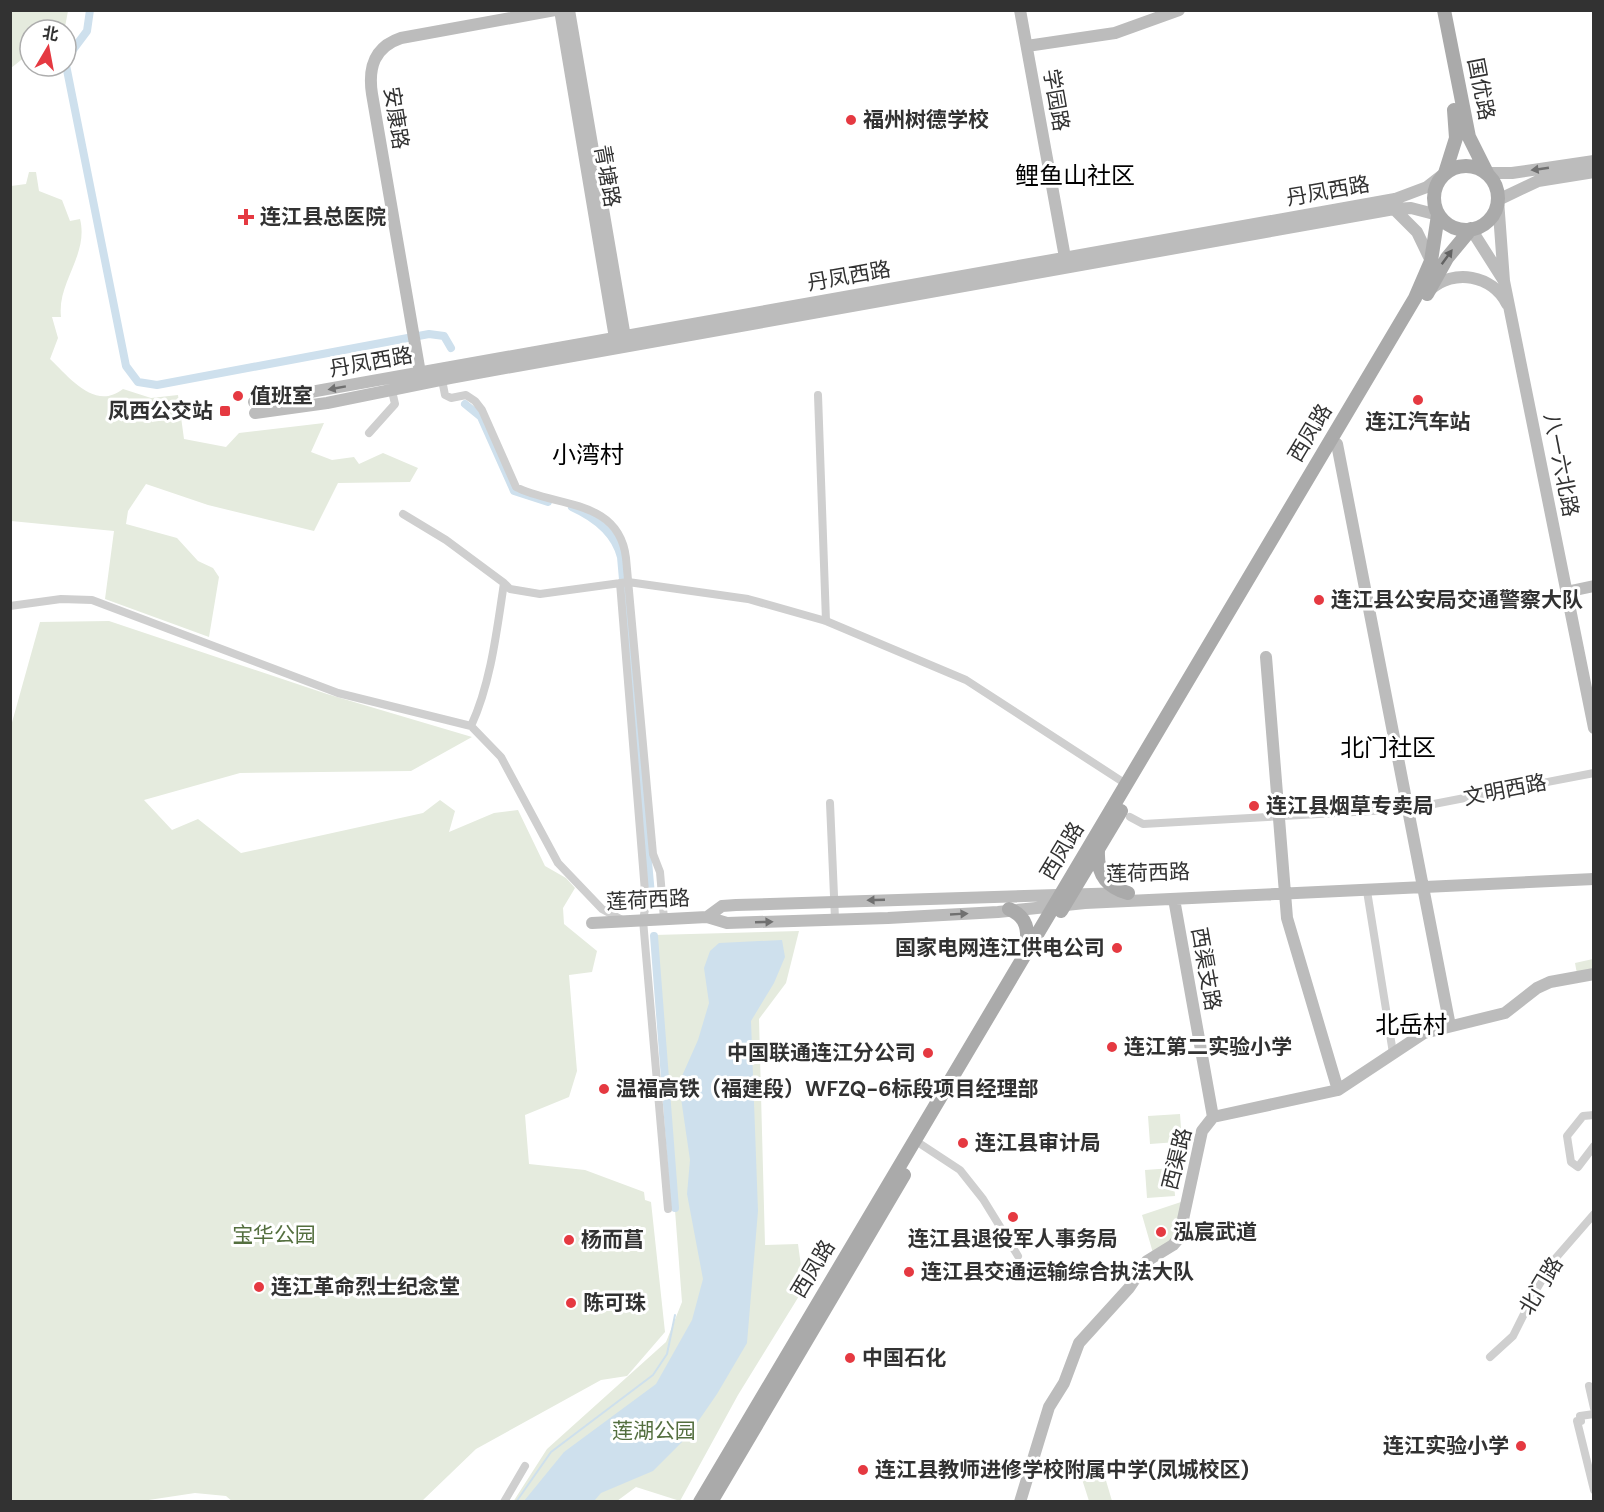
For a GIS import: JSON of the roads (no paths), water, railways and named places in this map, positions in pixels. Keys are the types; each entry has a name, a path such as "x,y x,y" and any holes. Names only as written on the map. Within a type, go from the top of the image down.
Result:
{"main road":[{"name":"安康路","path":"420,373 372,94 370,73 374,60 384,46 401,38 557,10"},
{"name":"青塘路","path":"557,10 620,342"},
{"name":"青塘路","path":"569,10 620,342"},
{"name":"学园路","path":"1020,10 1066,262"},
{"path":"1027,46 1115,33 1179,10"},
{"name":"国优路","path":"1434,10 1457,127 1454,150 1445,173"},
{"name":"国优路","path":"1444,10 1469,137 1487,173"},
{"path":"1487,173 1512,173 1593,161"},
{"path":"1462,166 1479,168 1487,173 1493,181 1498,200 1492,216 1479,227 1471,230 1449,225 1438,215 1434,197 1435,188 1445,173 1462,166"},
{"path":"1498,200 1538,182 1593,172"},
{"name":"丹凤西路","path":"620,342 392,391 255,408 420,373 620,342 1066,262 1395,199 1418,191 1445,173"},
{"name":"八一六北路","path":"1498,200 1504,281 1593,728"},
{"name":"丹凤西路","path":"1066,262 1394,208 1411,208 1438,215"},
{"path":"1394,208 1417,232 1431,261"},
{"name":"西凤路","path":"711,1502 922,1145 1126,784 1415,298 1431,261 1438,215"},
{"name":"八一六北路","path":"1471,230 1504,281"},
{"name":"西凤路","path":"700,1502 1027,950 1098,850 1447,258 1471,230"},
{"path":"1427,293 1446,279 1471,278 1494,288 1504,298 1510,310"},
{"path":"1337,444 1450,1026"},
{"path":"1566,592 1593,586"},
{"path":"1266,657 1289,927 1338,1090"},
{"path":"1098,850 1099,867 1106,881 1117,890 1128,893"},
{"name":"莲荷西路","path":"707,917 726,905 835,901 1008,902 1128,893 1367,891 1422,884 1593,871"},
{"name":"莲荷西路","path":"1062,899 1174,899 1422,884 1593,879"},
{"name":"西渠支路","path":"1174,899 1213,1117"},
{"path":"1008,902 1026,922 1027,950"},
{"name":"莲荷西路","path":"592,923 707,917 727,923 998,912 1008,902"},
{"name":"西渠路","path":"1020,1502 1049,1407 1064,1383 1079,1343 1133,1282 1147,1261 1173,1245 1179,1238 1202,1131 1213,1117 1338,1090 1424,1033 1505,1012 1537,988 1550,982 1593,974"}],"street":[{"path":"442,380 445,395 451,398 466,395 480,407 516,487 576,504 596,514 611,527 624,548 624,582 646,904 643,920 668,1209"},
{"path":"369,433 395,404 392,391"},
{"path":"818,395 826,621"},
{"path":"402,514 446,540 510,589 540,594 624,582 748,599 826,621 966,680 1126,784"},
{"path":"624,582 653,854 660,872 663,919"},
{"path":"471,726 481,699 499,620 504,583"},
{"path":"10,606 61,599 92,600 338,693 471,726 501,757 558,863 602,909 624,921"},
{"name":"文明西路","path":"1130,817 1143,824 1408,810 1593,773"},
{"path":"830,803 836,920"},
{"path":"1367,891 1393,1053"},
{"path":"1593,1115 1583,1116 1567,1137 1571,1162 1578,1167 1593,1146"},
{"path":"922,1145 960,1170 984,1199 1018,1256"},
{"name":"北门路","path":"1490,1357 1513,1336 1554,1260 1593,1214"},
{"path":"1589,1386 1593,1408"},
{"path":"1593,1414 1580,1416 1581,1420 1577,1421 1593,1490"},
{"path":"504,1501 525,1466"}],"water":[{"path":"782,940 785,957 774,983 751,1021 758,1211 747,1343 717,1394 688,1436 653,1471 601,1493 594,1501 524,1501 564,1452 656,1384 692,1320 703,1279 687,1194 690,1160 681,1098 682,1076 698,1040 709,1003 704,968 710,951 719,943"}],"waterway":[{"path":"78,43 87,31 90,10"},
{"path":"69,78 126,366 138,382 157,385 429,334 444,336 451,348"},
{"path":"465,404 481,417 514,491 548,502"},
{"path":"572,507 588,516 609,533 621,557 652,906"},
{"path":"654,936 675,1208"},
{"path":"516,1502 551,1452 653,1375 667,1354 675,1315"}],"place":[{"name":"福州树德学校","path":"851,120"},
{"name":"连江县总医院","path":"246,217"},
{"name":"值班室","path":"238,396"},
{"name":"连江汽车站","path":"1418,400"},
{"name":"凤西公交站","path":"225,411"},
{"name":"连江县公安局交通警察大队","path":"1319,600"},
{"name":"连江县烟草专卖局","path":"1254,806"},
{"name":"国家电网连江供电公司","path":"1117,948"},
{"name":"连江第二实验小学","path":"1112,1047"},
{"name":"中国联通连江分公司","path":"928,1053"},
{"name":"温福高铁（福建段）WFZQ-6标段项目经理部","path":"604,1089"},
{"name":"连江县审计局","path":"963,1143"},
{"name":"连江县退役军人事务局","path":"1013,1217"},
{"name":"泓宸武道","path":"1161,1232"},
{"name":"杨而菖","path":"569,1240"},
{"name":"连江县交通运输综合执法大队","path":"909,1272"},
{"name":"连江革命烈士纪念堂","path":"259,1287"},
{"name":"陈可珠","path":"571,1303"},
{"name":"中国石化","path":"850,1358"},
{"name":"连江实验小学","path":"1521,1446"},
{"name":"连江县教师进修学校附属中学(凤城校区)","path":"863,1470"}],"district":[{"name":"鲤鱼山社区","path":"1075,176"},
{"name":"小湾村","path":"588,455"},
{"name":"北门社区","path":"1388,748"},
{"name":"北岳村","path":"1411,1025"}],"park label":[{"name":"宝华公园","path":"274,1235"},
{"name":"莲湖公园","path":"654,1431"}]}
